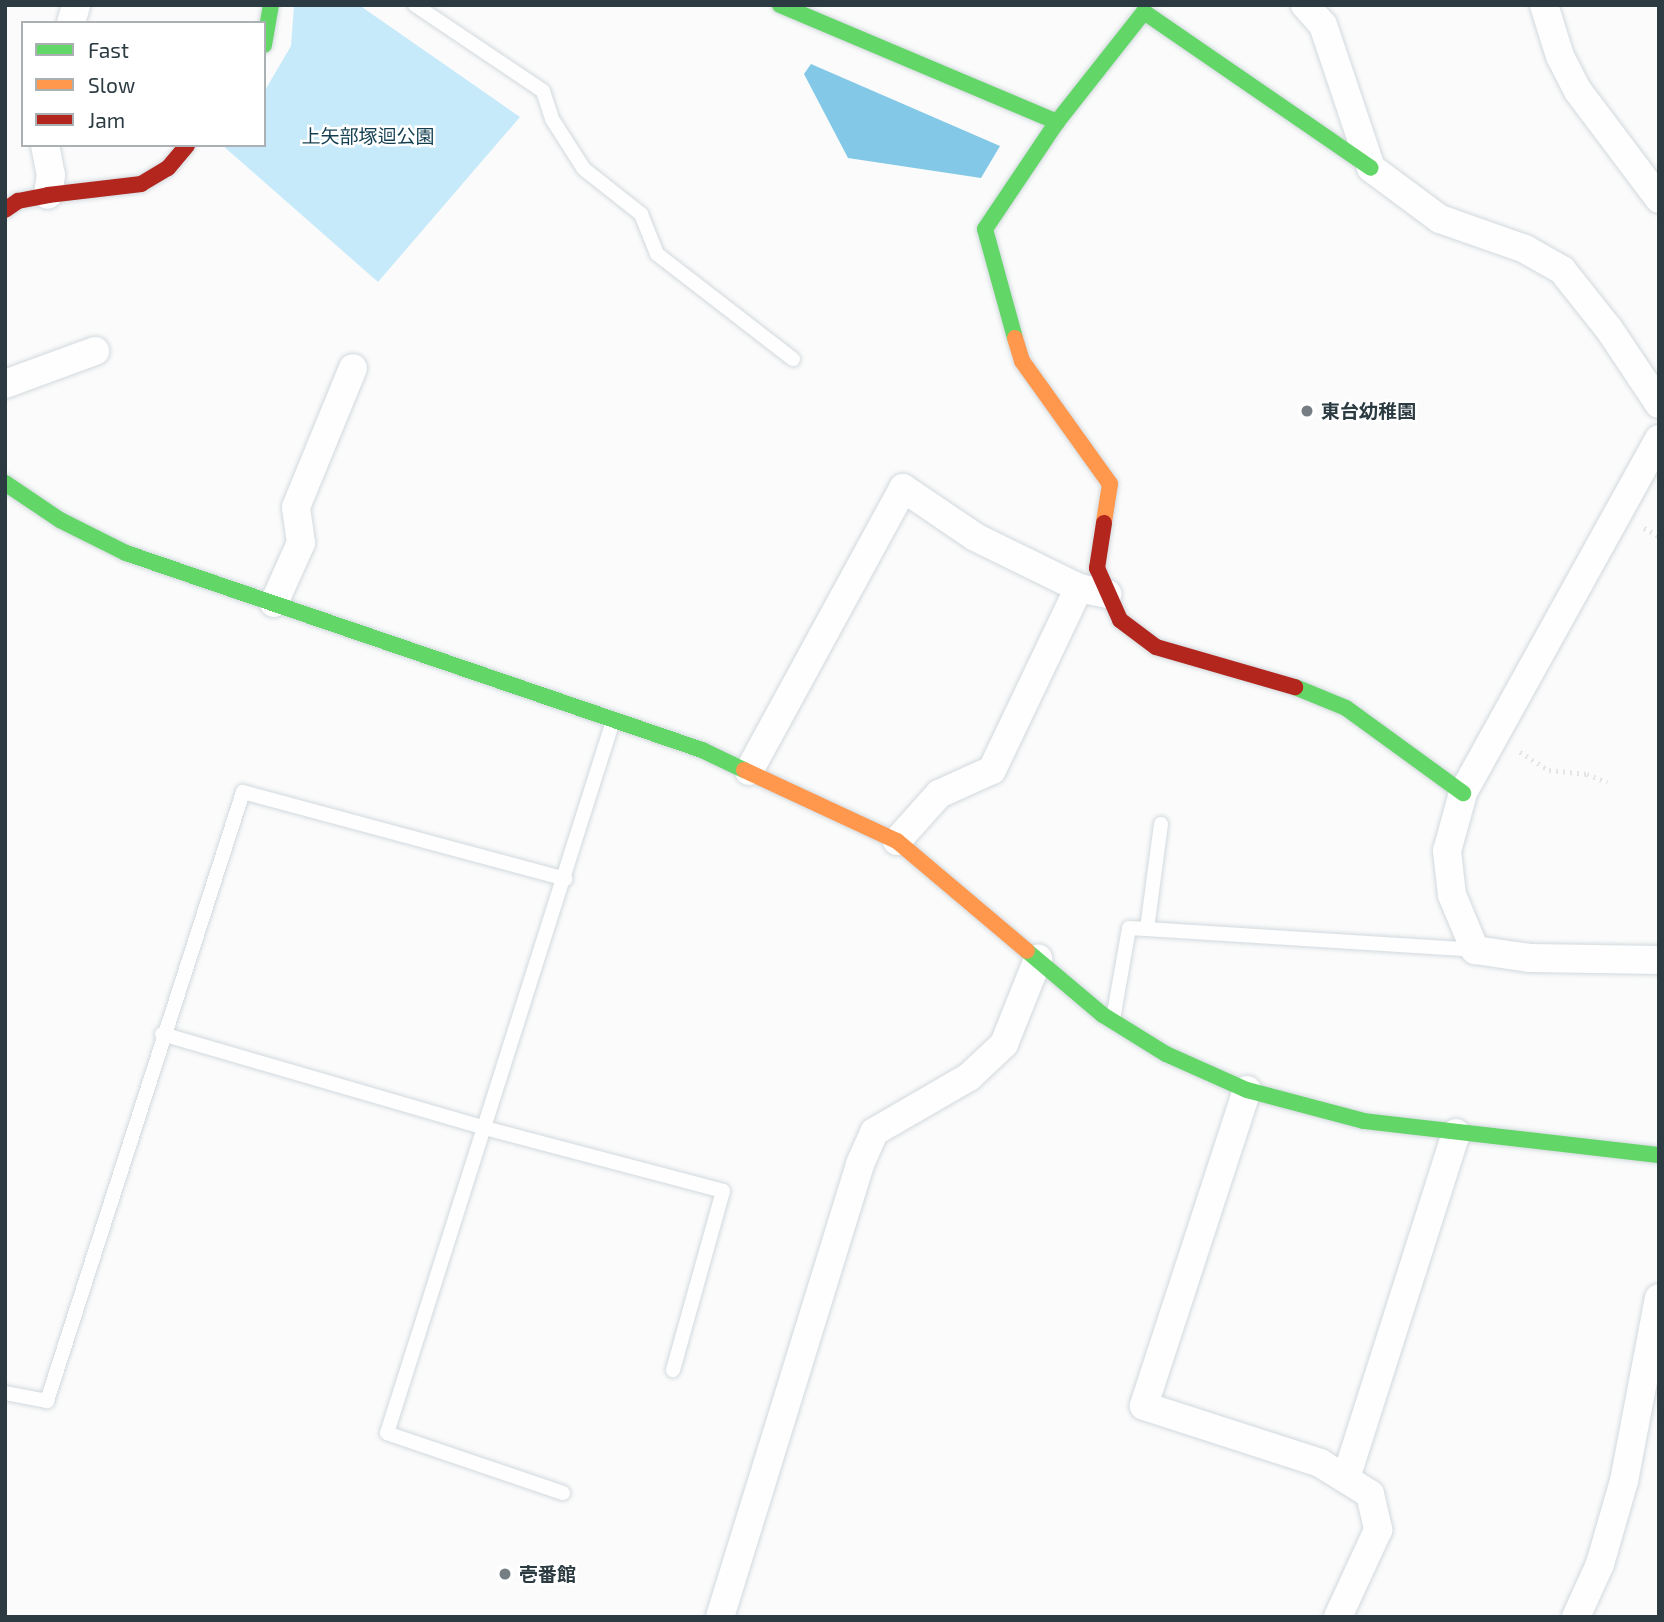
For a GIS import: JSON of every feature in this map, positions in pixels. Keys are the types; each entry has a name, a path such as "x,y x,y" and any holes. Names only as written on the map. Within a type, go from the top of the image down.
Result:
{"street":[{"path":"266,34 271,5"},
{"path":"780,5 1057,122"},
{"path":"1304,5 1322,24 1371,168"},
{"path":"1544,5 1560,57 1578,92 1659,199"},
{"path":"1463,793 1346,708 1307,691 1156,647 1120,620 1097,568 1110,484 1022,362 985,229 1057,122 1144,12 1371,168 1440,219 1525,249 1562,270 1659,404"},
{"path":"45,147 51,175 48,195"},
{"path":"5,210 18,201 48,195 141,184 168,168 185,147"},
{"path":"5,384 96,351"},
{"path":"274,603 301,543 296,507 353,368"},
{"path":"1659,439 1463,793 1447,851 1452,895 1475,950 1530,958 1659,960"},
{"path":"5,483 60,520 126,553 614,719 749,771 897,841 1113,1021 1166,1054 1247,1090 1364,1121 1659,1155"},
{"path":"749,771 903,488 975,537 1079,588 1107,594"},
{"path":"897,841 939,794 992,770 1079,588"},
{"path":"720,1617 860,1164 874,1132 969,1077 1004,1044 1038,960"},
{"path":"1247,1090 1144,1406 1321,1463 1370,1494 1378,1530 1338,1617"},
{"path":"1346,1478 1456,1133"},
{"path":"1576,1617 1600,1564 1625,1481 1659,1298"}],"lane":[{"path":"415,5 543,91 552,119 584,169 641,214 657,254 793,359"},
{"path":"563,1493 387,1433 614,719"},
{"path":"5,1393 47,1401 162,1034 243,792 565,879"},
{"path":"1147,929 1161,824"},
{"path":"1113,1021 1129,928 1475,950"},
{"path":"162,1034 485,1128 723,1191 673,1370"}],"path":[{"path":"1494,736 1549,770 1587,774 1607,782"}],"green space":[{"name":"上矢部塚迴公園","path":"294,5 359,5 520,117 378,282 224,147 266,147 266,89 291,46"}],"water":[{"path":"811,64 1000,146 981,178 848,158 804,74"}],"traffic: fast":[{"path":"266,34 271,5"},
{"path":"780,5 1057,122"},
{"path":"1015,338 985,229 1057,122 1144,12 1371,168"},
{"path":"5,483 60,520 126,553 702,750 744,770"},
{"path":"1295,687 1346,708 1463,793"},
{"path":"1027,951 1103,1015 1166,1054 1247,1090 1364,1121 1659,1155"}],"traffic: slow":[{"path":"1015,338 1022,361 1110,484 1104,523"},
{"path":"744,770 897,841 1027,951"}],"traffic: jam":[{"path":"5,210 18,201 48,195 141,184 168,168 185,147"},
{"path":"1104,523 1097,568 1120,620 1156,647 1295,687"}],"place":[{"name":"東台幼稚園","path":"1307,411"},
{"name":"壱番館","path":"505,1574"}]}
